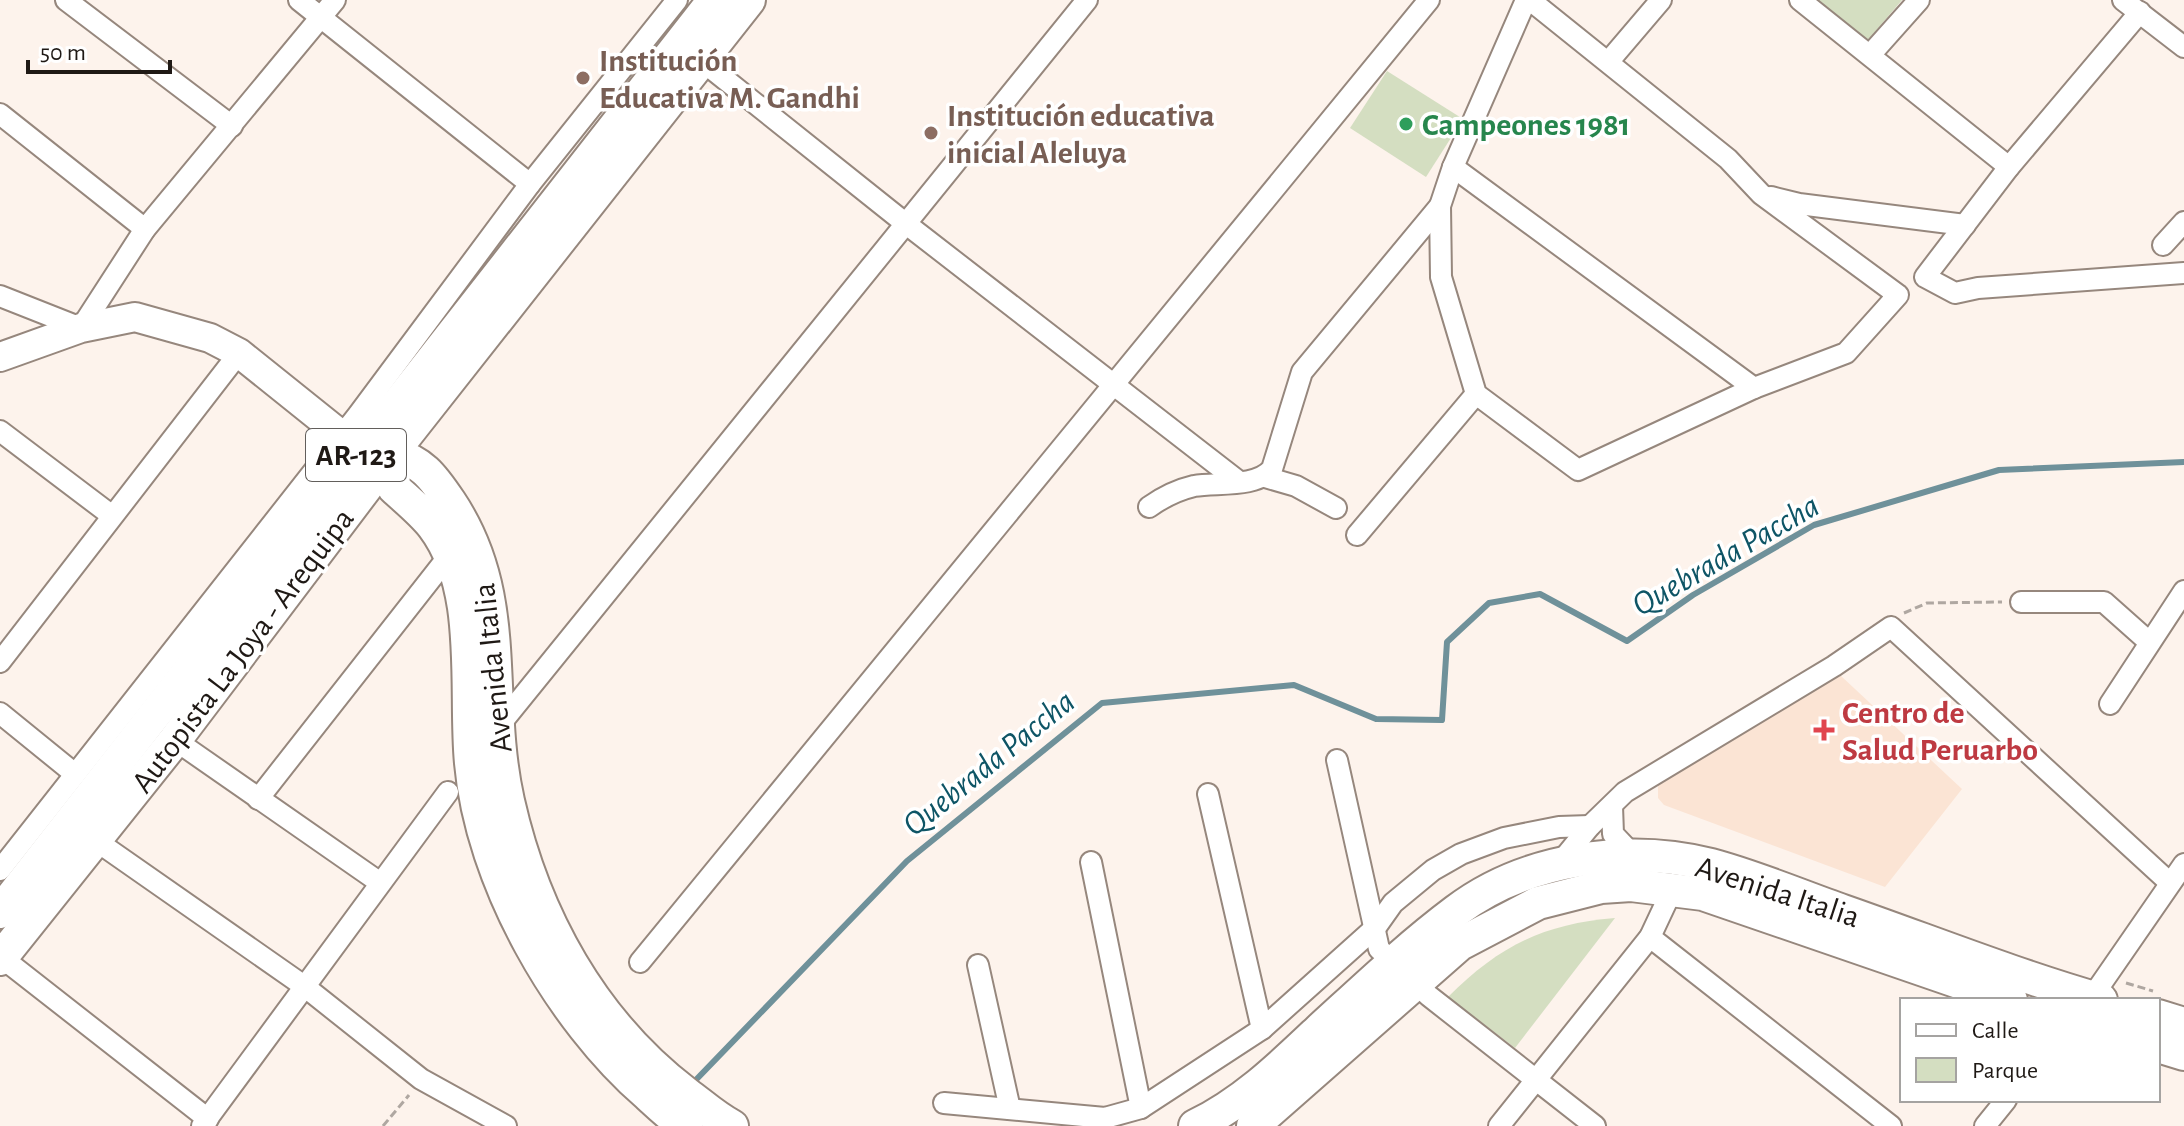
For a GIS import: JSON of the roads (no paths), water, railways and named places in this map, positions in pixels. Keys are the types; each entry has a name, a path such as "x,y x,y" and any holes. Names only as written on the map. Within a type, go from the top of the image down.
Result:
{"main road":[{"name":"Autopista La Joya - Arequipa","path":"0,912 365,435 714,0"},
{"name":"Autopista La Joya - Arequipa","path":"1,958 175,740 365,435 702,61 749,0"},
{"name":"Avenida Italia","path":"365,435 394,488 435,528 463,601 471,765 496,867 548,950 656,1070 732,1126"},
{"name":"Avenida Italia","path":"365,435 417,461 441,488 473,543 490,593 497,729 515,828 536,896 548,950 575,1019 621,1072 686,1126"},
{"name":"Avenida Italia","path":"1253,1126 1471,901 1502,885 1559,864 1633,855 1714,866 2094,998"},
{"name":"Avenida Italia","path":"1195,1126 1235,1104 1403,974 1538,903 1601,887 1631,885 1703,894 2005,998"},
{"path":"2160,1017 2184,1024"},
{"path":"2160,1047 2184,1054"}],"street":[{"path":"66,0 232,126"},
{"path":"299,0 530,184"},
{"path":"81,328 145,229 335,0"},
{"path":"0,870 75,774 365,435 530,184 677,0"},
{"path":"471,765 1087,0"},
{"path":"640,962 1429,0"},
{"path":"1528,0 1609,61 1728,159 1761,194 1898,295 1846,353 1754,388 1578,470 1476,394 1441,277 1440,206 1453,167 1528,0"},
{"path":"1609,61 1661,0"},
{"path":"1800,0 2009,167"},
{"path":"1870,55 1919,0"},
{"path":"2184,47 2132,6 1925,277 1955,293 1978,288 2184,273"},
{"path":"702,61 1238,481"},
{"path":"0,114 145,229"},
{"path":"1453,167 1754,388"},
{"path":"1761,194 1799,204 1965,225"},
{"path":"1265,477 1272,469 1302,372 1440,206"},
{"path":"2163,245 2184,222"},
{"path":"0,296 81,328"},
{"path":"0,357 81,328 135,317 210,338 239,353 365,435"},
{"path":"0,662 239,353"},
{"path":"1357,535 1476,394"},
{"path":"0,431 111,515"},
{"path":"1149,507 1167,495 1197,485 1213,487 1265,477 1296,486 1336,508"},
{"path":"258,799 448,557"},
{"path":"2110,704 2184,591"},
{"path":"2021,602 2104,602 2149,642"},
{"path":"1559,864 1590,826 1655,772 1834,666 1891,627 2170,883"},
{"path":"0,713 75,774"},
{"path":"175,740 379,882"},
{"path":"1337,760 1379,949 1403,974 1595,1126"},
{"path":"1,958 205,1123 448,792"},
{"path":"1208,794 1262,1029"},
{"path":"1612,806 1610,821 1613,834 1633,855"},
{"path":"944,1103 1105,1118 1141,1108 1262,1029 1376,927 1393,903 1461,854 1504,838 1559,827 1590,826"},
{"path":"95,840 304,986 421,1079 506,1126"},
{"path":"1091,862 1141,1108"},
{"path":"2098,998 2184,864"},
{"path":"1499,1126 1650,937 1673,888"},
{"path":"1650,937 1891,1126"},
{"path":"978,965 1010,1109"},
{"path":"1985,1126 2004,1102"}],"waterway":[{"name":"Quebrada Paccha","path":"690,1086 907,861 1102,703 1294,685 1376,719 1442,720 1447,642 1489,603 1540,594 1627,641 1693,595 1814,525 1999,470 2184,462"}],"place":[{"name":"Institución Educativa M. Gandhi","path":"583,78"},
{"name":"Campeones 1981","path":"1406,124"},
{"name":"Institución educativa inicial Aleluya","path":"931,133"},
{"name":"Centro de Salud Peruarbo","path":"1824,730"}]}
